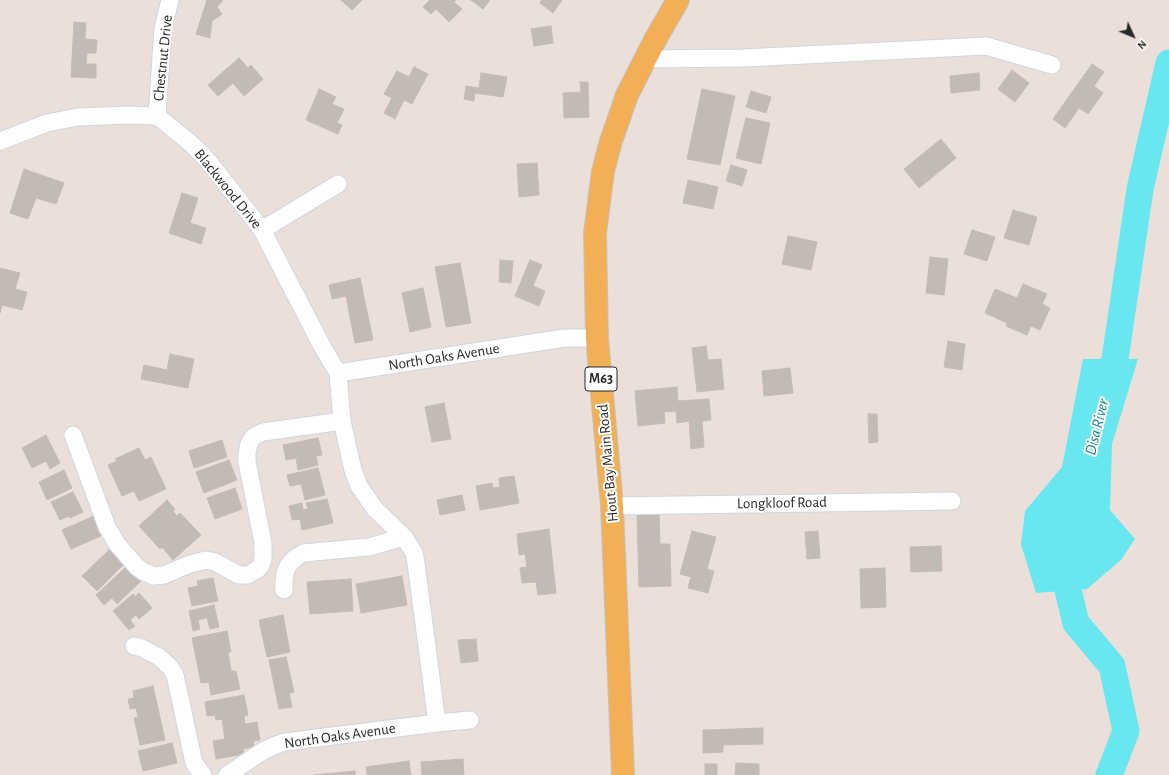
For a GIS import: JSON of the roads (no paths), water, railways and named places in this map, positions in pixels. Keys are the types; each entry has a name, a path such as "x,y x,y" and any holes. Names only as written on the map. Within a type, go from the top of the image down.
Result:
{"main road":[{"name":"Hout Bay Main Road","path":"623,775 612,506 598,338 595,233 603,171 611,141 628,95 678,0"}],"street":[{"name":"Chestnut Drive","path":"157,116 163,28 170,0"},
{"path":"646,59 744,58 819,53 986,46 1052,65"},
{"path":"0,141 48,123 78,117 128,115 157,116"},
{"name":"Blackwood Drive","path":"157,116 202,154 262,230 323,348 338,373"},
{"path":"262,230 338,184"},
{"name":"North Oaks Avenue","path":"338,373 565,338 598,338"},
{"path":"338,373 342,421 353,470 359,486 375,509 404,537 414,553 437,723"},
{"path":"73,435 107,527 117,544 137,567 154,576 164,575 190,564 206,560 215,562 239,574 248,575 258,569 263,559 263,543 260,523 247,462 247,453 251,440 253,437 263,432 342,421"},
{"name":"Longkloof Road","path":"612,506 952,501"},
{"path":"284,590 285,573 288,566 294,558 303,553 369,547 404,537"},
{"path":"134,646 142,648 159,657 170,667 175,675 194,763 203,775"},
{"name":"North Oaks Avenue","path":"227,775 263,751 285,742 470,720"}],"water":[{"path":"1083,359 1138,359 1112,444 1110,510 1135,539 1121,560 1087,589 1036,593 1021,544 1025,511 1062,467"}],"waterway":[{"name":"Disa River","path":"1105,394 1115,359 1140,189 1169,63"},
{"name":"Disa River","path":"1064,556 1061,567 1076,623 1112,666 1126,731 1109,775"}]}
